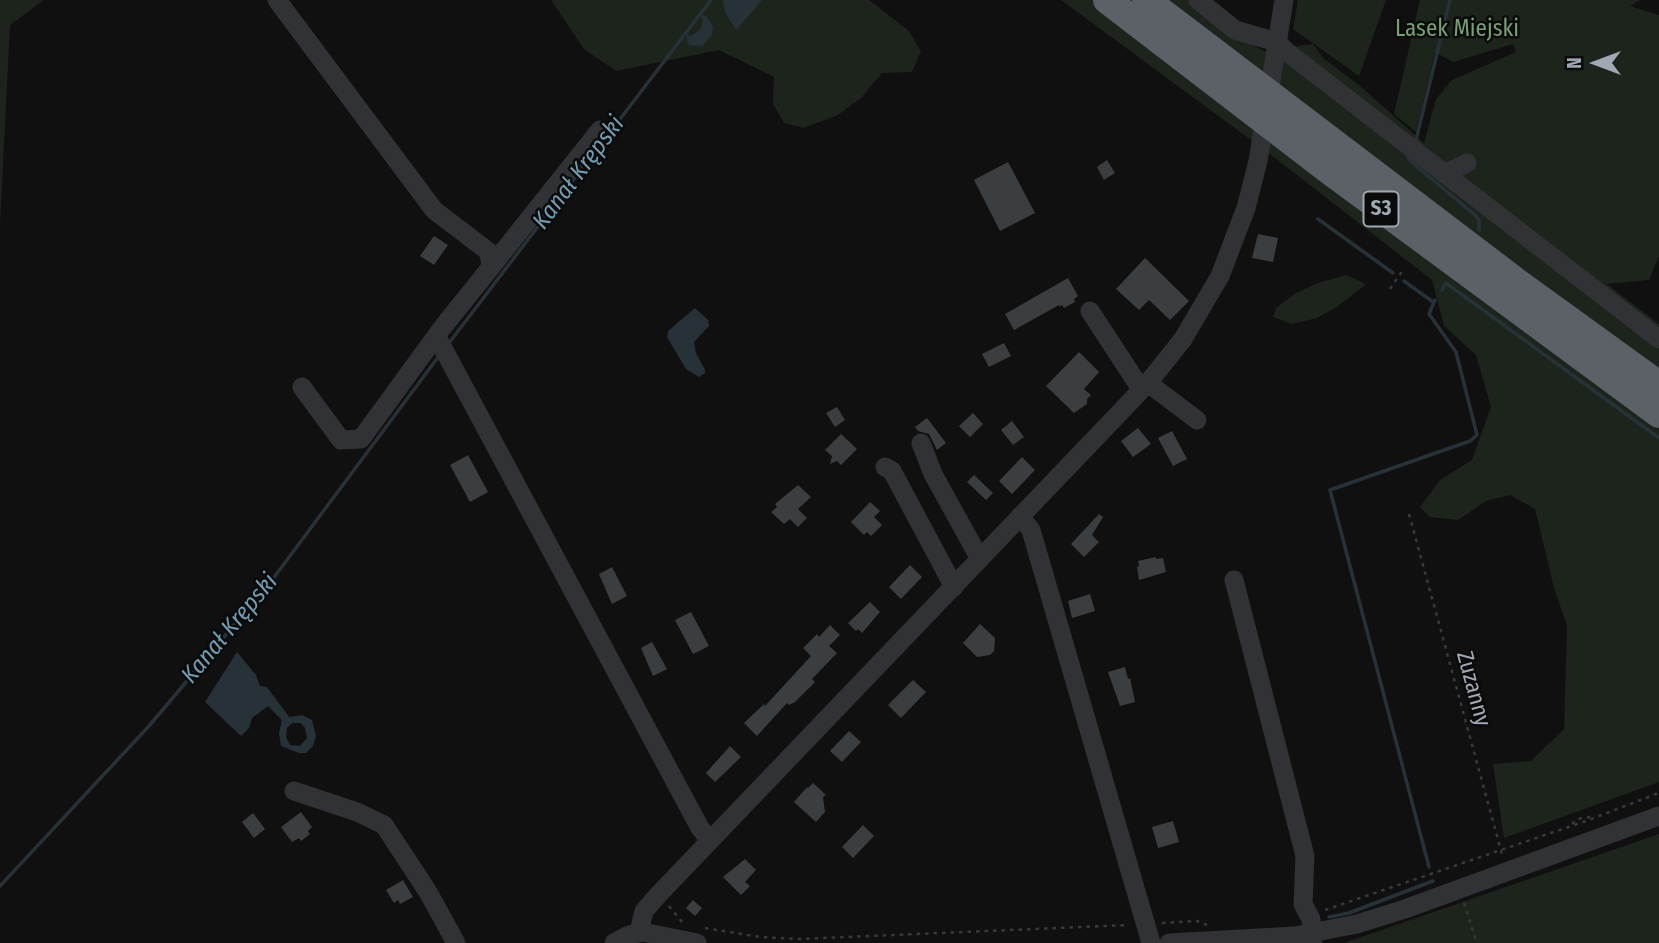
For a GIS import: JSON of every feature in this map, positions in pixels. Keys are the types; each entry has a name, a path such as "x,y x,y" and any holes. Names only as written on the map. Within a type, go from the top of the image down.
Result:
{"highway":[{"name":"S3","path":"1107,0 1268,108 1659,384"},
{"name":"S3","path":"1146,0 1268,108 1540,328 1659,414"}],"street":[{"path":"277,0 433,210 489,251 491,267"},
{"path":"1198,0 1235,30 1277,42 1659,339"},
{"path":"639,932 644,911 659,894 1144,386 1194,322 1220,276 1239,232 1258,161 1284,0"},
{"path":"302,387 341,440 361,439 491,267 600,130"},
{"path":"1446,173 1467,163"},
{"path":"1090,311 1144,386 1198,420"},
{"path":"437,337 700,828 710,840"},
{"path":"921,443 933,474 980,559"},
{"path":"884,467 891,471 954,587"},
{"path":"1020,516 1031,530 1151,943"},
{"path":"1234,580 1305,856 1303,904 1313,932"},
{"path":"294,791 357,812 384,825 428,892 456,943"},
{"path":"1169,943 1313,932 1380,918 1659,816"},
{"path":"614,943 639,932 698,935"}],"path":[{"path":"1390,289 1403,270"},
{"name":"Zuzanny","path":"1409,514 1507,872"},
{"path":"1313,932 1319,917 1328,908 1500,851 1570,826 1584,817 1594,817 1659,793"},
{"path":"1459,889 1477,943"},
{"path":"659,894 678,920 684,923"},
{"path":"698,935 799,939 1197,921 1213,927"}],"green space":[{"path":"0,0 44,0 10,25 0,226"},
{"path":"551,0 869,0 909,31 921,51 912,72 882,73 861,98 838,115 803,128 784,123 773,104 774,77 719,50 616,71 584,49"},
{"path":"1061,0 1189,0 1238,37 1264,51 1313,44 1323,58 1359,85 1424,143 1436,99 1452,80 1516,52 1513,44 1453,62 1435,52 1416,132 1394,114 1420,0 1640,0 1630,6 1659,15 1659,256 1649,280 1607,284 1659,324 1659,782 1504,838 1493,764 1531,761 1564,729 1567,626 1554,588 1535,509 1510,495 1486,501 1458,520 1430,517 1420,507 1440,480 1472,460 1491,407 1476,355 1444,326 1432,280 1266,151"},
{"name":"Lasek Miejski","path":"1298,0 1386,0 1359,76 1293,29"},
{"path":"1346,275 1366,284 1337,307 1317,318 1292,324 1273,317 1276,308 1296,293"},
{"path":"1659,834 1659,943 1344,943"}],"shaded area":[{"path":"723,0 762,0 736,30 725,12"},
{"path":"700,14 707,17 711,23 712,35 702,46 689,45 685,34 691,36 700,30 703,21"},
{"path":"695,308 708,320 709,326 694,342 696,353 705,370 699,377 686,369 667,337 668,331"},
{"path":"237,652 256,675 260,686 267,687 289,717 302,715 312,720 316,736 313,746 306,753 299,753 281,746 279,733 282,720 268,706 252,718 249,728 241,736 205,702","holes":["292,723 301,723 307,738 300,746 290,745 286,737 287,728"]}],"building":[{"path":"1107,160 1115,173 1104,180 1097,167"},
{"path":"1008,162 1035,213 1000,231 974,180"},
{"path":"1258,234 1278,238 1273,262 1252,258"},
{"path":"434,236 448,245 434,265 420,256"},
{"path":"1145,258 1189,301 1170,320 1149,300 1139,310 1116,289"},
{"path":"1068,278 1078,296 1074,299 1075,302 1064,308 1059,305 1014,330 1005,314"},
{"path":"1004,343 1011,356 989,367 982,354"},
{"path":"1079,352 1099,372 1084,389 1091,395 1087,404 1074,413 1046,386"},
{"path":"837,407 845,420 835,427 826,413"},
{"path":"973,413 983,424 970,437 959,426"},
{"path":"927,418 946,443 937,450 929,434 918,431 915,427"},
{"path":"1012,421 1024,437 1013,445 1001,430"},
{"path":"1138,428 1151,444 1133,457 1121,441"},
{"path":"1172,431 1187,459 1173,466 1158,438"},
{"path":"841,434 857,449 841,465 837,461 830,464 832,456 825,450"},
{"path":"468,455 488,492 470,502 450,465"},
{"path":"1022,457 1035,470 1012,494 999,481"},
{"path":"974,475 993,493 986,500 967,482"},
{"path":"798,485 811,497 798,509 807,518 798,527 790,519 784,524 771,512 777,507 775,504"},
{"path":"870,502 880,511 874,517 882,525 871,536 867,532 864,535 851,522"},
{"path":"1099,514 1103,517 1092,535 1099,542 1084,557 1071,544"},
{"path":"1163,558 1166,572 1139,580 1138,561"},
{"path":"910,565 922,577 901,599 889,587"},
{"path":"612,567 627,596 612,604 599,574"},
{"path":"1090,594 1095,611 1072,618 1068,601"},
{"path":"870,602 880,612 862,633 858,629 856,631 848,623"},
{"path":"691,612 709,646 693,654 675,620"},
{"path":"980,624 995,638 994,651 990,655 977,657 963,643"},
{"path":"830,625 840,635 829,646 837,653 812,679 815,682 795,702 789,705 787,703 757,736 744,723 764,704 765,706 811,656 803,648"},
{"path":"652,642 667,669 653,676 641,648"},
{"path":"1125,667 1135,702 1120,706 1108,672"},
{"path":"913,680 926,692 901,718 888,705"},
{"path":"849,731 861,742 842,762 830,751"},
{"path":"730,746 741,757 715,782 706,773"},
{"path":"813,783 826,795 823,797 825,812 816,822 794,802"},
{"path":"301,812 312,827 308,831 310,834 301,841 299,838 292,842 281,827"},
{"path":"253,813 265,829 254,838 242,822"},
{"path":"1173,821 1179,842 1158,848 1152,827"},
{"path":"863,825 874,836 853,858 842,847"},
{"path":"745,859 756,870 745,882 750,886 741,895 723,877"},
{"path":"403,880 413,897 400,904 398,900 394,903 386,890"},
{"path":"693,900 702,908 695,916 686,908"}],"waterway":[{"name":"Kanał Krępski","path":"449,343 711,0"},
{"path":"1416,140 1450,0"},
{"path":"1408,156 1409,160 1475,215 1479,220 1479,230"},
{"path":"1318,219 1393,273"},
{"path":"1404,281 1433,302"},
{"path":"1442,290 1446,283 1659,438"},
{"path":"1429,867 1330,490 1470,441 1477,435 1456,352 1429,314 1435,300"},
{"name":"Kanał Krępski","path":"0,886 149,726 272,580 439,356"},
{"path":"1329,917 1349,913 1433,881"}]}
